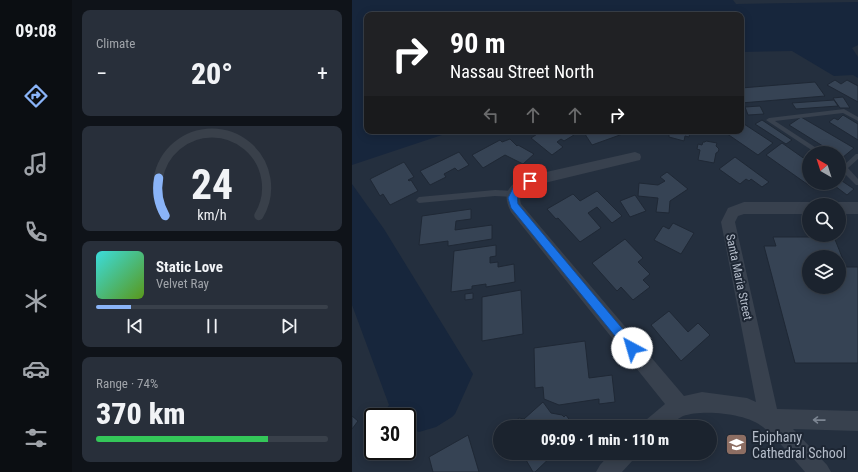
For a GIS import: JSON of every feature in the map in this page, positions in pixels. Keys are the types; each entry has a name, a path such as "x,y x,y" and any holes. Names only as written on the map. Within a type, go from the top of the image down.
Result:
{"street":[{"path":"635,157 530,181 519,187 514,194 512,202 680,407"},
{"name":"Santa Maria Street","path":"769,419 728,222 733,212 744,208 802,208"},
{"path":"846,208 858,208"},
{"path":"661,420 667,414 680,407 702,402 741,406 754,410 769,419 820,472"},
{"path":"769,419 858,421"},
{"path":"607,472 619,460"}],"lane":[{"path":"810,146 769,120 844,111 858,119"},
{"path":"846,164 858,156"},
{"path":"846,170 858,183"},
{"path":"420,200 495,193 514,194"}],"water":[{"path":"352,0 733,0 736,4 858,2 858,45 852,48 858,57 858,78 853,75 834,76 792,51 744,52 744,12 364,12 364,134 445,134 352,165"},
{"path":"352,184 384,229 473,374 455,414 452,417 436,427 419,432 416,431 416,408 387,408 389,405 352,305"}],"building":[{"path":"835,80 841,84 847,80 858,86 858,102 827,85"},
{"path":"815,82 825,96 744,103 744,88"},
{"path":"843,97 850,108 840,108 833,98"},
{"path":"834,100 838,106 796,109 792,103"},
{"path":"760,106 764,114 748,115 745,107"},
{"path":"843,115 858,124 858,140 829,122 834,118 838,120"},
{"path":"801,117 854,148 846,155 846,146 823,146 789,125"},
{"path":"762,120 792,140 786,144 755,124"},
{"path":"744,124 773,143 758,155 727,134 744,134"},
{"path":"537,134 574,135 564,141 561,139 557,142 563,147 552,155 531,138"},
{"path":"585,134 623,134 592,145"},
{"path":"669,134 690,134 689,137 685,136 684,141 669,137"},
{"path":"510,139 517,146 518,145 534,154 523,164 505,155 483,168 472,155 500,140 502,142"},
{"path":"706,141 717,143 716,146 719,149 716,153 714,163 698,160 700,150 697,149 698,144 702,145 703,142"},
{"path":"782,143 802,157 802,180 766,155"},
{"path":"459,152 469,165 458,171 455,168 444,174 446,177 430,185 420,171"},
{"path":"735,157 769,182 762,187 751,179 749,181 746,179 740,184 719,169"},
{"path":"404,162 414,177 408,180 411,180 418,191 390,205 383,194 380,196 370,179"},
{"path":"667,172 688,189 670,201 669,213 656,212 658,198 638,196 639,183 658,185 665,181 660,177"},
{"path":"846,184 854,189 847,195 840,190 846,190"},
{"path":"597,191 622,216 612,223 597,207 588,213 601,228 580,242 558,218 556,219 547,209 573,194 580,201"},
{"path":"635,195 646,211 630,217 620,201"},
{"path":"471,209 471,219 456,221 455,230 492,225 492,239 448,246 448,241 419,245 422,216"},
{"path":"673,223 694,233 681,254 654,240 663,226 669,229"},
{"path":"773,237 802,237 802,242 836,242 839,250 802,250 802,294 846,294 846,267 858,267 858,363 795,363 764,246 776,246"},
{"path":"625,239 643,258 638,262 650,274 643,280 650,287 633,300 621,287 617,291 592,263"},
{"path":"496,245 496,256 490,257 490,263 498,262 498,267 514,264 515,282 486,287 486,284 472,286 472,289 451,292 454,251"},
{"path":"521,290 523,334 482,341 482,297"},
{"path":"473,293 473,299 465,300 465,294"},
{"path":"669,311 688,332 698,323 710,335 681,361 651,325"},
{"path":"585,341 589,378 612,375 615,402 599,404 599,399 559,405 544,399 543,387 535,388 534,348"},
{"path":"543,402 551,413 562,415 564,417 566,415 570,420 517,420 519,418 524,419"},
{"path":"352,416 358,421 352,429"},
{"path":"468,435 479,472 433,472 429,457"},
{"path":"526,460 548,460 535,472 533,472"}],"place":[{"name":"Epiphany Cathedral School","path":"737,445"}],"route":[{"path":"530,181 516,190 512,198 512,202 632,348"}]}
